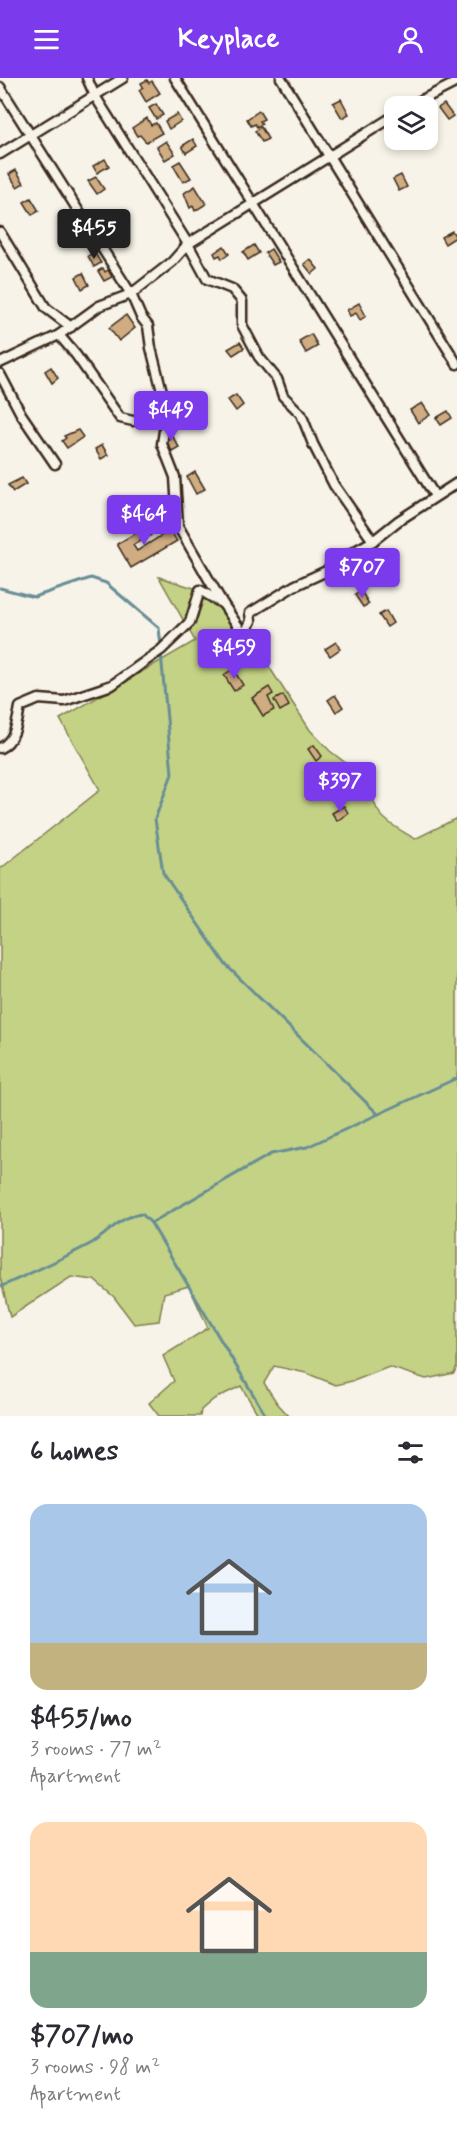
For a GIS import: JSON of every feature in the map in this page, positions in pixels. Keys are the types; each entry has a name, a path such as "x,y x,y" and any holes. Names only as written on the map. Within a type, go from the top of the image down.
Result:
{"street":[{"path":"87,78 94,96 188,244 207,279 232,289 242,301 242,326 259,357 277,379 283,396 301,414 334,485 372,541"},
{"path":"0,154 123,78"},
{"path":"175,78 435,496"},
{"path":"281,78 457,364"},
{"path":"430,96 457,82"},
{"path":"0,87 131,294 141,317 148,326 166,411 162,444 175,477 178,526 223,604 244,635 251,621 250,613 294,586 333,568 346,556 457,483"},
{"path":"0,363 59,335 99,306 131,294 172,262 188,244 384,122"},
{"path":"0,232 46,308 71,327"},
{"path":"59,335 76,355 120,418 133,421"},
{"path":"0,374 21,414 55,464"},
{"path":"0,748 7,745 16,727 20,707 39,699 64,701 112,685 161,650 190,622 200,590 223,604"}],"green space":[{"path":"159,577 200,590 223,604 266,662 310,730 330,751 372,783 372,795 383,818 415,839 457,818 457,1366 454,1373 426,1379 389,1367 336,1385 306,1373 274,1366 264,1383 289,1416 259,1416 241,1386 214,1399 201,1410 200,1416 159,1416 149,1403 174,1381 163,1356 208,1328 189,1286 164,1293 159,1321 134,1324 114,1297 94,1280 71,1277 10,1317 0,1277 0,869 100,790 60,719 195,641"}],"building":[{"path":"147,80 149,83 152,81 160,93 146,102 139,90 143,87 141,83"},
{"path":"341,99 349,114 342,118 333,103"},
{"path":"156,104 163,115 156,119 149,108"},
{"path":"444,104 453,116 447,120 438,108"},
{"path":"259,111 264,119 260,121 262,124 257,127 255,124 251,126 247,119"},
{"path":"177,114 181,121 169,129 165,121"},
{"path":"147,118 151,125 156,123 162,133 146,142 140,135 137,136 132,128"},
{"path":"261,127 268,139 262,142 255,131"},
{"path":"193,139 197,146 186,153 182,146"},
{"path":"166,141 175,154 165,160 157,147"},
{"path":"105,159 109,166 97,173 93,166"},
{"path":"180,161 191,178 183,182 173,165"},
{"path":"16,170 24,183 17,187 9,174"},
{"path":"401,175 407,187 399,191 393,179"},
{"path":"96,177 104,189 97,194 88,181"},
{"path":"195,186 206,204 195,211 193,206 190,208 184,193"},
{"path":"31,198 39,211 32,215 24,202"},
{"path":"452,231 456,237 445,244 441,237"},
{"path":"254,245 259,253 248,260 243,252"},
{"path":"224,246 229,254 222,259 220,255 216,257 214,253"},
{"path":"271,249 279,262 273,265 265,253"},
{"path":"94,252 101,263 94,267 88,256"},
{"path":"310,259 318,269 312,274 304,264"},
{"path":"103,268 105,272 108,270 112,277 104,281 98,271"},
{"path":"83,273 89,285 82,289 76,277"},
{"path":"359,303 366,316 360,320 356,313 350,316 347,310"},
{"path":"126,315 135,328 119,341 109,328"},
{"path":"311,334 318,346 306,353 299,341"},
{"path":"240,342 244,348 233,355 228,349"},
{"path":"51,367 58,378 52,383 45,371"},
{"path":"236,395 243,405 236,411 228,400"},
{"path":"422,403 430,415 418,423 410,410"},
{"path":"448,411 452,418 441,425 436,418"},
{"path":"78,430 83,437 67,448 62,441 66,438 64,436"},
{"path":"171,434 179,447 172,451 164,438"},
{"path":"102,445 108,455 101,459 95,449"},
{"path":"195,472 205,489 196,494 187,477"},
{"path":"22,478 26,484 13,492 8,485"},
{"path":"146,527 151,535 133,545 137,551 170,530 177,541 131,568 117,544"},
{"path":"361,591 369,604 363,607 355,595"},
{"path":"386,611 393,623 387,627 379,615"},
{"path":"336,642 340,649 330,656 325,649"},
{"path":"233,669 243,685 234,691 224,675"},
{"path":"269,687 273,694 268,697 274,710 263,716 252,698"},
{"path":"283,695 289,706 280,711 274,700"},
{"path":"335,695 343,707 336,712 328,700"},
{"path":"314,745 322,756 316,761 308,749"},
{"path":"344,806 348,813 337,821 332,813"}],"waterway":[{"path":"0,588 34,597 91,578 106,583 159,628 161,646"},
{"path":"161,653 172,774 155,819 163,873 226,965 378,1114"},
{"path":"266,1416 151,1223 271,1154 307,1147 457,1078"},
{"path":"0,1287 92,1243 115,1225 134,1215 142,1214 151,1223"}]}
